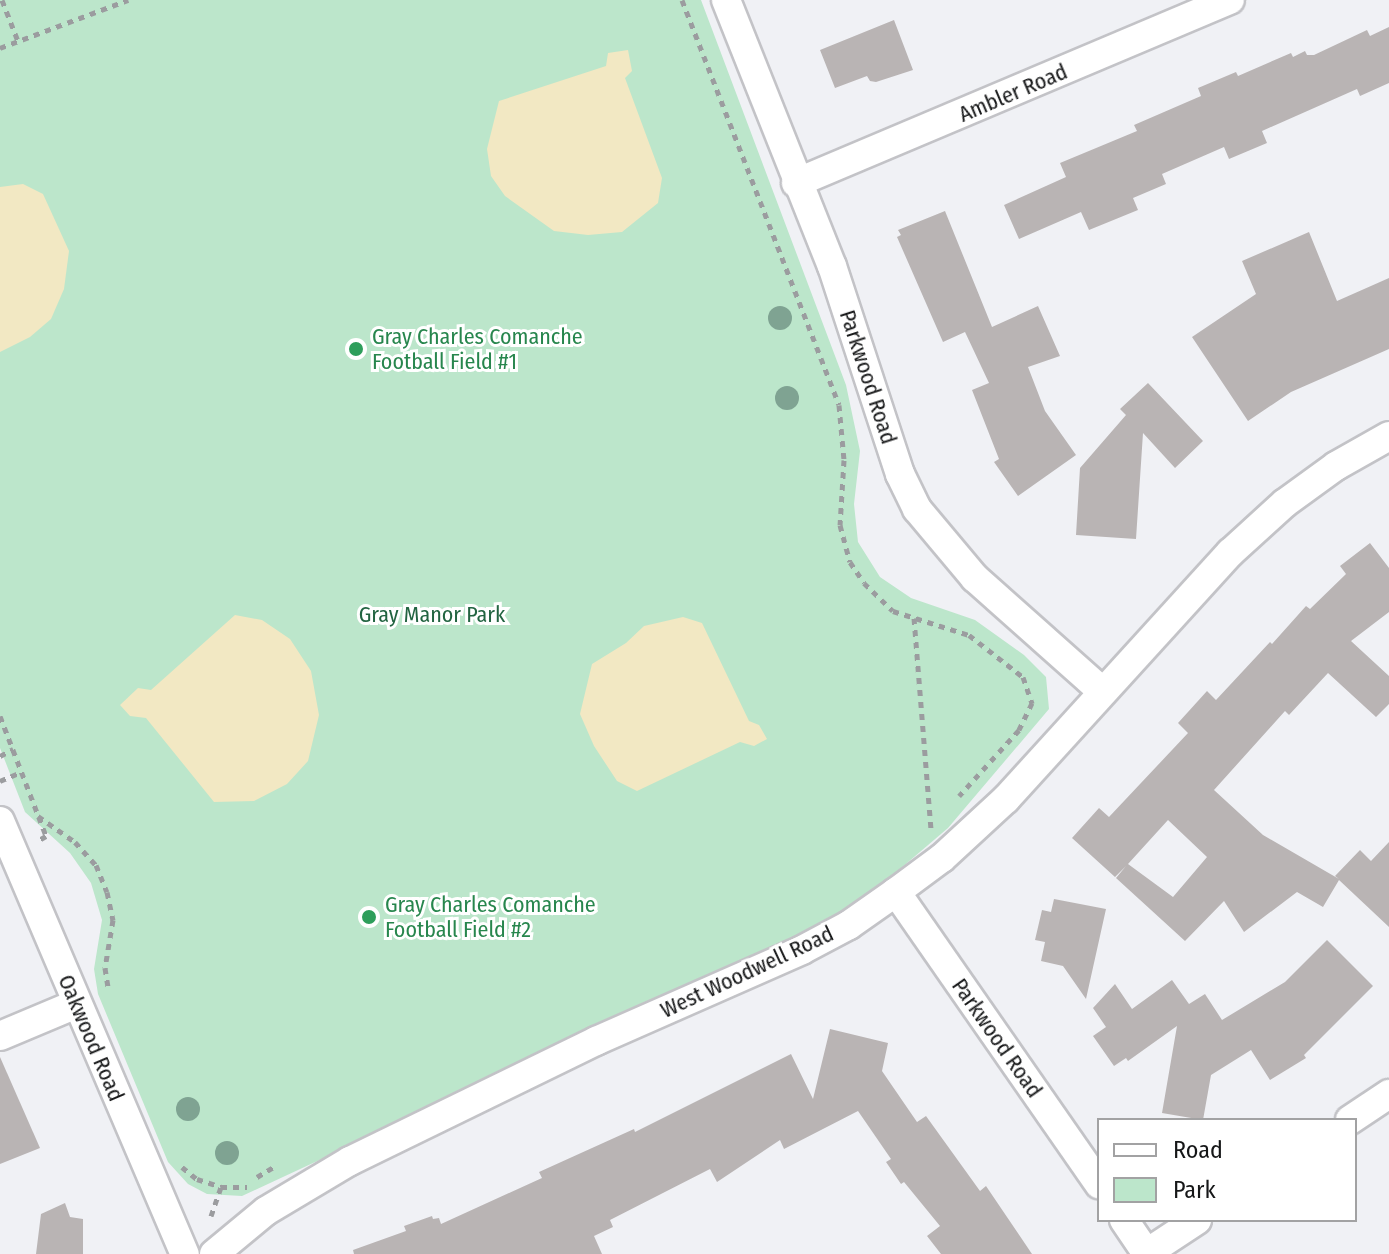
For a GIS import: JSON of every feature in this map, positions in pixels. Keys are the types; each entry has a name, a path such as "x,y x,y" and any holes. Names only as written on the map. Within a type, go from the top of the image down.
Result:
{"street":[{"name":"Parkwood Road","path":"726,0 796,183 832,266 900,474 917,509 975,578 1103,692"},
{"name":"Ambler Road","path":"796,183 1230,0"},
{"name":"West Woodwell Road","path":"214,1254 266,1211 350,1161 596,1041 802,950 849,925 980,825 1230,553 1285,503 1336,466 1389,436"},
{"name":"Oakwood Road","path":"0,821 185,1254"},
{"name":"Parkwood Road","path":"896,892 1097,1181"},
{"path":"0,1036 76,1004"},
{"path":"1353,1118 1389,1094"},
{"path":"1125,1222 1147,1254 1194,1222"}],"path":[{"path":"2,0 18,41"},
{"path":"0,48 128,0"},
{"path":"682,0 839,405 844,460 840,525 850,562 864,583 893,611 969,635 1023,677 1032,703 1019,730 950,806"},
{"path":"914,618 930,827"},
{"path":"0,716 38,816 75,842 96,865 107,892 113,920 105,968 113,1000"},
{"path":"0,756 13,749"},
{"path":"0,781 21,772"},
{"path":"919,837 940,817"},
{"path":"175,1153 181,1167 197,1179 221,1187 246,1187 264,1171 284,1162"}],"green space":[{"name":"Gray Manor Park","path":"0,0 701,0 846,385 860,451 854,504 858,542 880,577 911,598 975,620 1024,655 1046,677 1049,709 948,828 873,892 813,930 242,1196 207,1194 188,1184 168,1162 98,994 94,969 102,920 91,883 70,853 25,812 0,748"}],"sand":[{"path":"628,50 632,71 625,78 662,178 658,203 622,232 588,235 554,231 505,196 491,176 487,149 499,101 606,66 608,53"},
{"path":"23,184 43,194 69,251 64,289 51,319 30,337 0,352 0,187"},
{"path":"235,615 262,620 290,639 311,671 319,715 308,761 287,784 254,801 214,802 146,718 130,716 120,705 138,688 151,690"},
{"path":"683,617 702,623 749,721 759,725 767,739 754,746 740,742 637,791 617,781 594,746 580,714 592,664 626,643 644,626"}],"building":[{"path":"894,20 913,70 876,82 870,81 867,76 835,88 820,50"},
{"path":"1389,27 1389,83 1360,96 1357,89 1262,131 1267,143 1229,159 1224,147 1162,174 1166,184 1133,198 1138,210 1089,230 1081,212 1019,239 1004,205 1066,177 1060,163 1137,131 1134,125 1201,96 1198,88 1236,72 1238,76 1291,53 1293,57 1305,51 1307,55 1314,55 1367,30 1370,36"},
{"path":"945,211 992,327 1038,306 1060,356 1028,367 1045,411 1076,455 1018,496 994,462 999,459 972,390 989,383 965,332 943,342 897,237 901,235 898,230"},
{"path":"1309,232 1337,301 1389,278 1389,349 1291,392 1248,421 1192,337 1256,294 1242,261"},
{"path":"1148,383 1203,441 1175,468 1143,433 1136,539 1076,535 1080,468 1126,415 1120,409"},
{"path":"1370,543 1389,568 1389,612 1351,641 1389,676 1389,704 1376,717 1328,673 1289,715 1285,711 1214,790 1263,835 1339,879 1335,876 1360,850 1371,861 1389,842 1389,927 1339,880 1323,907 1297,892 1244,932 1224,901 1185,941 1116,878 1126,866 1115,877 1072,838 1099,808 1109,817 1188,733 1178,723 1207,691 1216,700 1306,606 1310,609 1346,574 1340,566","holes":["1168,820 1207,857 1173,897 1128,864"]},
{"path":"1054,899 1106,909 1086,999 1063,966 1041,961 1045,942 1035,940 1042,910 1051,912"},
{"path":"1327,940 1373,986 1304,1055 1306,1058 1270,1080 1251,1050 1211,1075 1203,1118 1162,1113 1177,1026 1128,1061 1126,1058 1114,1066 1093,1036 1106,1027 1093,1008 1115,984 1132,1009 1172,980 1189,1004 1205,994 1222,1020 1285,982"},
{"path":"830,1029 888,1043 882,1071 917,1122 926,1116 980,1191 986,1186 1032,1254 941,1254 927,1236 940,1226 904,1182 901,1184 886,1162 891,1159 858,1111 784,1149 780,1140 717,1182 710,1169 610,1220 613,1227 594,1236 602,1254 354,1254 353,1250 406,1231 404,1226 432,1216 433,1219 439,1218 441,1224 542,1178 539,1172 634,1129 635,1132 791,1054 813,1099"},
{"path":"0,1057 40,1148 0,1164"},
{"path":"65,1203 70,1217 83,1219 83,1254 36,1254 41,1214"}],"place":[{"name":"Gray Charles Comanche Football Field #1","path":"356,349"},
{"name":"Gray Charles Comanche Football Field #2","path":"369,917"}]}
